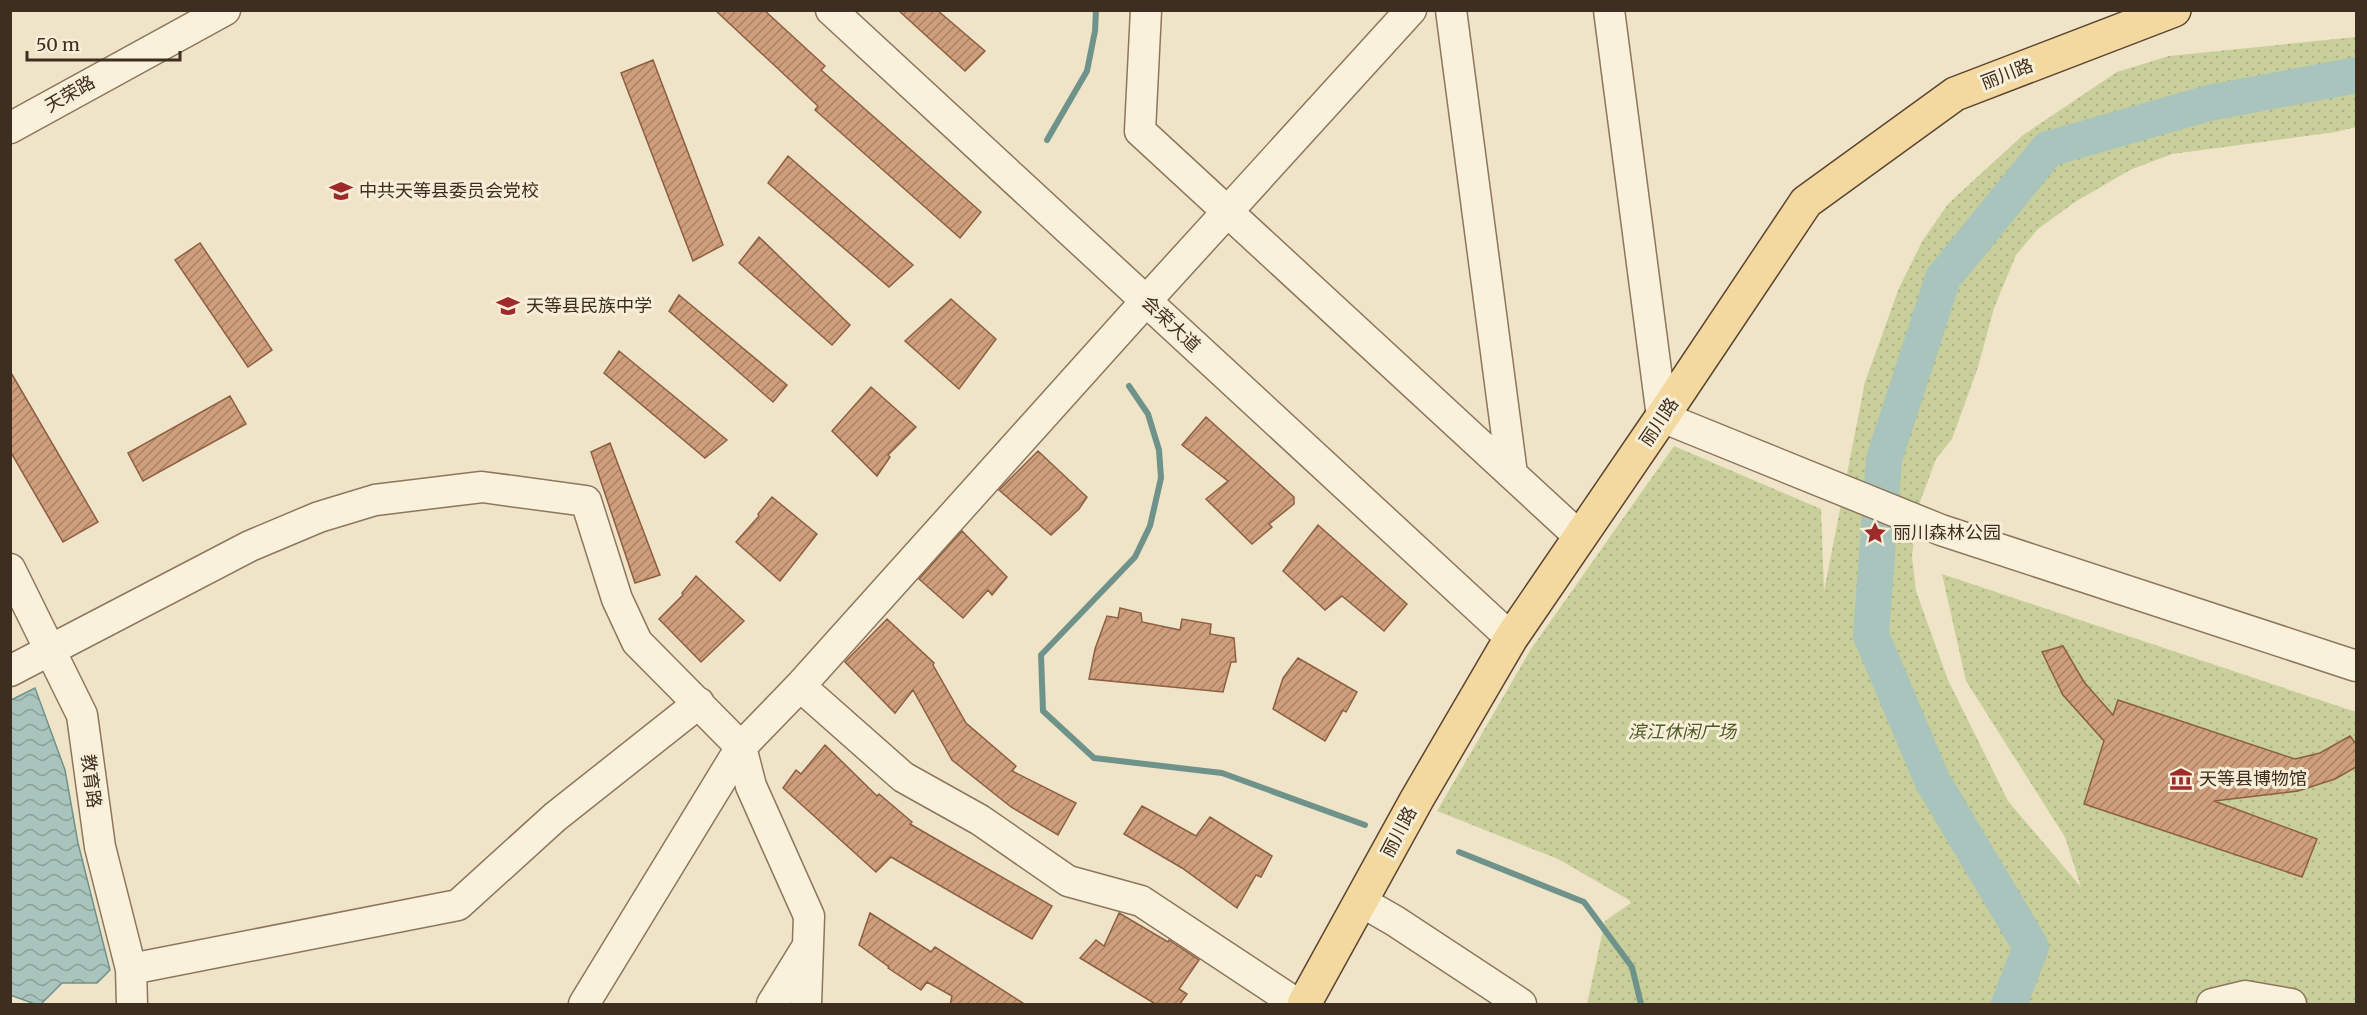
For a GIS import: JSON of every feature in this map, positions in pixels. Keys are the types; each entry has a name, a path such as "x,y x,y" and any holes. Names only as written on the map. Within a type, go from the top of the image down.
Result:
{"main road":[{"name":"丽川路","path":"1304,1005 1417,799 1511,638 1806,202 1955,94 2166,12"}],"street":[{"name":"天荣路","path":"10,128 225,10"},
{"name":"会荣大道","path":"831,10 1511,638"},
{"path":"1146,10 1140,131 1580,537"},
{"path":"584,1005 741,747 800,686 1411,10"},
{"path":"1451,10 1512,474"},
{"path":"1609,10 1662,417 1941,530 2356,666"},
{"path":"10,671 250,546 319,517 375,500 482,487 586,501 616,598 637,642 741,747 751,786 809,916 806,1005"},
{"name":"教育路","path":"10,569 82,715 100,847 130,969 132,1005"},
{"path":"800,686 903,777 980,820 1068,881 1141,901 1297,1005"},
{"path":"130,969 458,905 555,817 699,703"},
{"path":"1362,902 1395,921 1521,1005"},
{"path":"772,1005 808,946"},
{"path":"2212,1005 2245,996 2291,1005"}],"green space":[{"name":"滨江休闲广场","path":"2356,37 2356,127 2336,132 2172,154 2130,170 2075,202 2038,229 2016,255 1994,308 1978,367 1952,439 1936,459 1917,510 1912,557 1916,591 1948,680 2008,801 2081,887 2065,837 1966,681 1942,574 2356,712 2356,1004 1587,1004 1605,921 1631,903 1629,900 1558,859 1437,811 1531,649 1674,446 1821,509 1824,591 1865,382 1899,288 1923,240 1948,204 2023,135 2117,72 2169,56"}],"water":[{"path":"35,688 65,770 78,843 110,970 97,983 62,983 41,1004 10,995 11,700"}],"building":[{"path":"715,10 764,10 825,66 821,70 981,212 960,238 815,110 818,106"},
{"path":"898,10 937,10 985,51 965,71"},
{"path":"653,60 723,245 693,261 621,73"},
{"path":"788,156 913,265 889,287 768,183"},
{"path":"759,237 850,325 832,345 739,263"},
{"path":"200,243 272,350 248,367 175,260"},
{"path":"679,295 787,385 773,402 669,311"},
{"path":"951,299 996,339 959,389 905,341"},
{"path":"619,351 727,440 705,458 604,373"},
{"path":"10,371 98,522 63,542 10,451"},
{"path":"871,387 916,427 888,455 890,457 877,476 832,431"},
{"path":"230,396 246,424 143,481 128,453"},
{"path":"1206,417 1294,497 1294,504 1269,524 1272,527 1252,544 1206,499 1228,481 1182,445"},
{"path":"610,443 660,575 635,583 591,452"},
{"path":"1038,451 1087,497 1079,509 1051,535 999,490"},
{"path":"772,497 817,534 780,581 736,542"},
{"path":"1318,525 1407,604 1384,631 1342,596 1325,610 1283,571"},
{"path":"962,531 1007,577 992,595 988,590 963,618 919,579"},
{"path":"696,576 744,621 701,662 659,619 683,595 682,593"},
{"path":"1120,608 1141,613 1142,622 1180,630 1182,619 1211,624 1210,634 1234,638 1236,662 1231,662 1223,692 1089,679 1095,649 1107,616 1118,618"},
{"path":"887,619 934,663 933,665 966,723 1016,766 1012,771 1076,803 1058,835 1011,807 952,760 913,690 895,713 845,662"},
{"name":"天等县博物馆","path":"2063,646 2084,682 2113,715 2118,700 2295,759 2320,753 2350,736 2356,744 2356,767 2335,779 2298,791 2214,801 2317,839 2302,877 2084,804 2104,741 2063,695 2042,652"},
{"path":"1298,658 1357,692 1346,712 1343,710 1325,741 1273,709 1283,678"},
{"path":"825,745 877,796 879,794 912,822 910,824 1052,906 1032,939 891,857 876,872 783,788 796,770 801,774"},
{"path":"1142,806 1196,836 1210,817 1272,856 1261,877 1256,875 1237,908 1182,868 1124,834"},
{"path":"870,913 931,952 935,947 1026,1005 950,1005 952,996 927,982 921,990 859,945"},
{"path":"1119,913 1168,942 1169,940 1199,960 1179,989 1187,994 1179,1005 1157,1005 1080,958 1096,940 1104,946"}],"waterway":[{"path":"1047,140 1087,71 1095,31 1096,10"},
{"path":"2009,1004 2031,947 1932,780 1871,635 1884,459 1943,278 2048,149 2209,103 2356,75"},
{"path":"1129,386 1148,414 1159,450 1161,478 1150,526 1135,557 1041,655 1043,711 1094,758 1222,773 1365,825"},
{"path":"1459,852 1584,902 1632,967 1641,1004"}],"place":[{"name":"中共天等县委员会党校","path":"341,191"},
{"name":"天等县民族中学","path":"508,306"},
{"name":"丽川森林公园","path":"1875,533"},
{"name":"天等县博物馆","path":"2181,779"}]}
